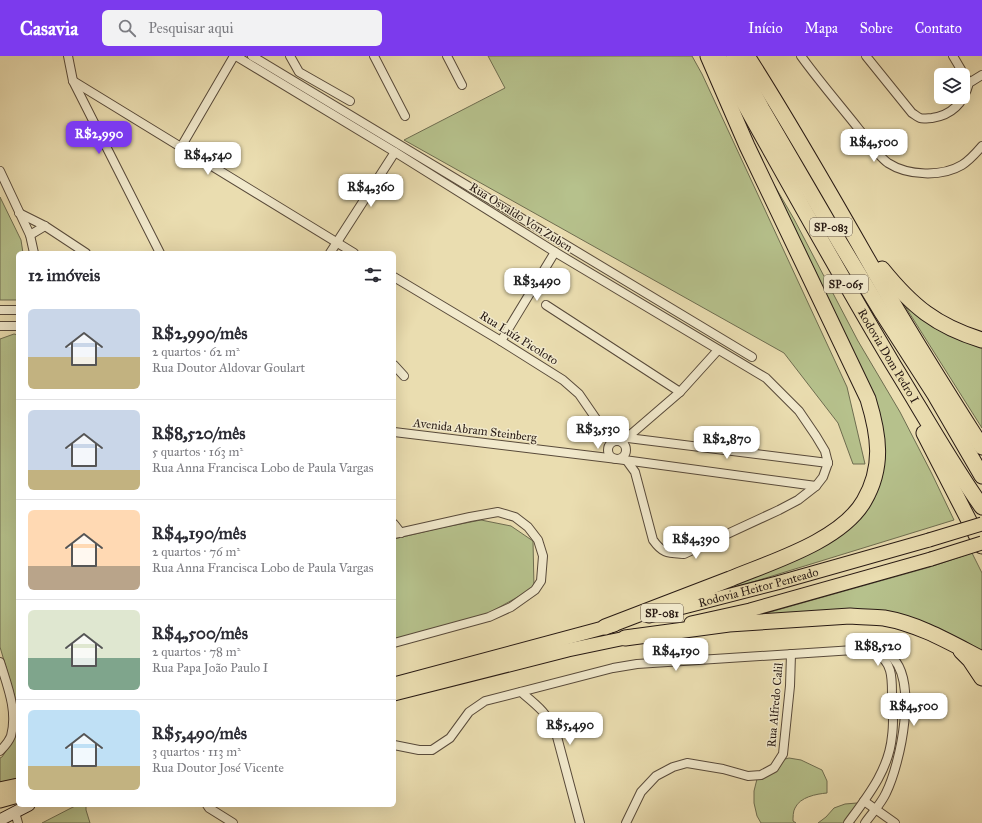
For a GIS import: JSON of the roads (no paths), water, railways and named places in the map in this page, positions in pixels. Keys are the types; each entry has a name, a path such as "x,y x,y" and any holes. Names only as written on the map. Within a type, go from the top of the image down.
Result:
{"highway":[{"path":"605,627 780,559 827,536 843,525 855,514 864,502 876,473 878,438 868,399 747,146 708,56"},
{"name":"Rodovia Dom Pedro I","path":"718,56 784,176 867,320 931,428 982,507"},
{"name":"SP-083","path":"734,56 762,108 840,243 881,311 935,395 982,476"},
{"name":"SP-065","path":"747,56 778,104 889,296 982,447"},
{"path":"778,104 812,152 881,268 896,287 915,305 933,318 949,327 982,340"},
{"name":"SP-083","path":"784,176 860,320 917,421 982,545"},
{"path":"625,638 729,624 850,616 884,618 900,622 928,632 982,659"},
{"path":"951,643 970,660 982,678"}],"main road":[{"name":"Rodovia Heitor Penteado","path":"396,683 605,627 777,583 982,524"},
{"name":"Rodovia Heitor Penteado","path":"396,693 568,650 750,610 982,545"},
{"path":"0,790 16,785"},
{"path":"0,801 16,797"}],"street":[{"path":"68,56 73,81 157,250"},
{"path":"181,147 235,56"},
{"name":"Rua Osvaldo Von Zuben","path":"235,56 395,152 555,252 766,378 799,411 825,451 828,463"},
{"name":"Rua Osvaldo Von Zuben","path":"252,56 262,59 752,357"},
{"path":"290,56 299,72 350,101"},
{"path":"374,56 405,116"},
{"path":"447,56 462,85"},
{"path":"801,56 870,144 888,163 904,170 923,173 942,172 960,166 972,157 982,146"},
{"path":"866,56 912,113 920,118 941,116 951,111 958,104"},
{"path":"953,56 960,68"},
{"path":"970,82 982,75"},
{"path":"73,81 351,251"},
{"path":"331,251 395,152"},
{"path":"0,172 30,235 34,251"},
{"path":"19,212 45,226 83,251"},
{"path":"30,235 45,226"},
{"path":"502,341 555,252"},
{"name":"Rua Luíz Picoloto","path":"396,278 502,341 563,380 579,394 612,442"},
{"path":"546,305 680,392"},
{"path":"0,310 16,310"},
{"path":"0,323 16,325"},
{"path":"0,326 16,325"},
{"path":"627,461 635,472 653,540 660,549 669,553 684,554 691,551 779,510 798,500 816,486 823,477 828,463 625,440 612,442 609,445 609,455 612,458 617,459 625,455 625,440 680,392 718,350"},
{"path":"396,367 404,376"},
{"name":"Avenida Abram Steinberg","path":"396,432 617,459 816,486"},
{"path":"396,642 488,617 511,608 535,590 541,581 543,568 543,556 538,540 528,528 515,517 498,512 397,534"},
{"path":"848,823 882,773 890,752 892,738 892,682 890,668 884,657 869,649"},
{"path":"396,744 419,750 432,750 450,738 469,712 484,701 613,668 637,664 869,649 882,651 890,655 902,672 905,713 904,733 894,772 886,793 865,823"},
{"name":"Rua Alfredo Calil","path":"626,823 641,792 656,776 672,767 687,763 723,769 748,776 761,775 774,768 783,754 790,686 791,654"},
{"path":"0,662 11,699 13,716 11,737 0,751"},
{"path":"521,692 543,710 551,721 556,733 580,823"},
{"path":"864,801 895,823"},
{"path":"0,820 25,807"},
{"path":"208,807 233,823"},
{"path":"15,812 18,823"}]}
